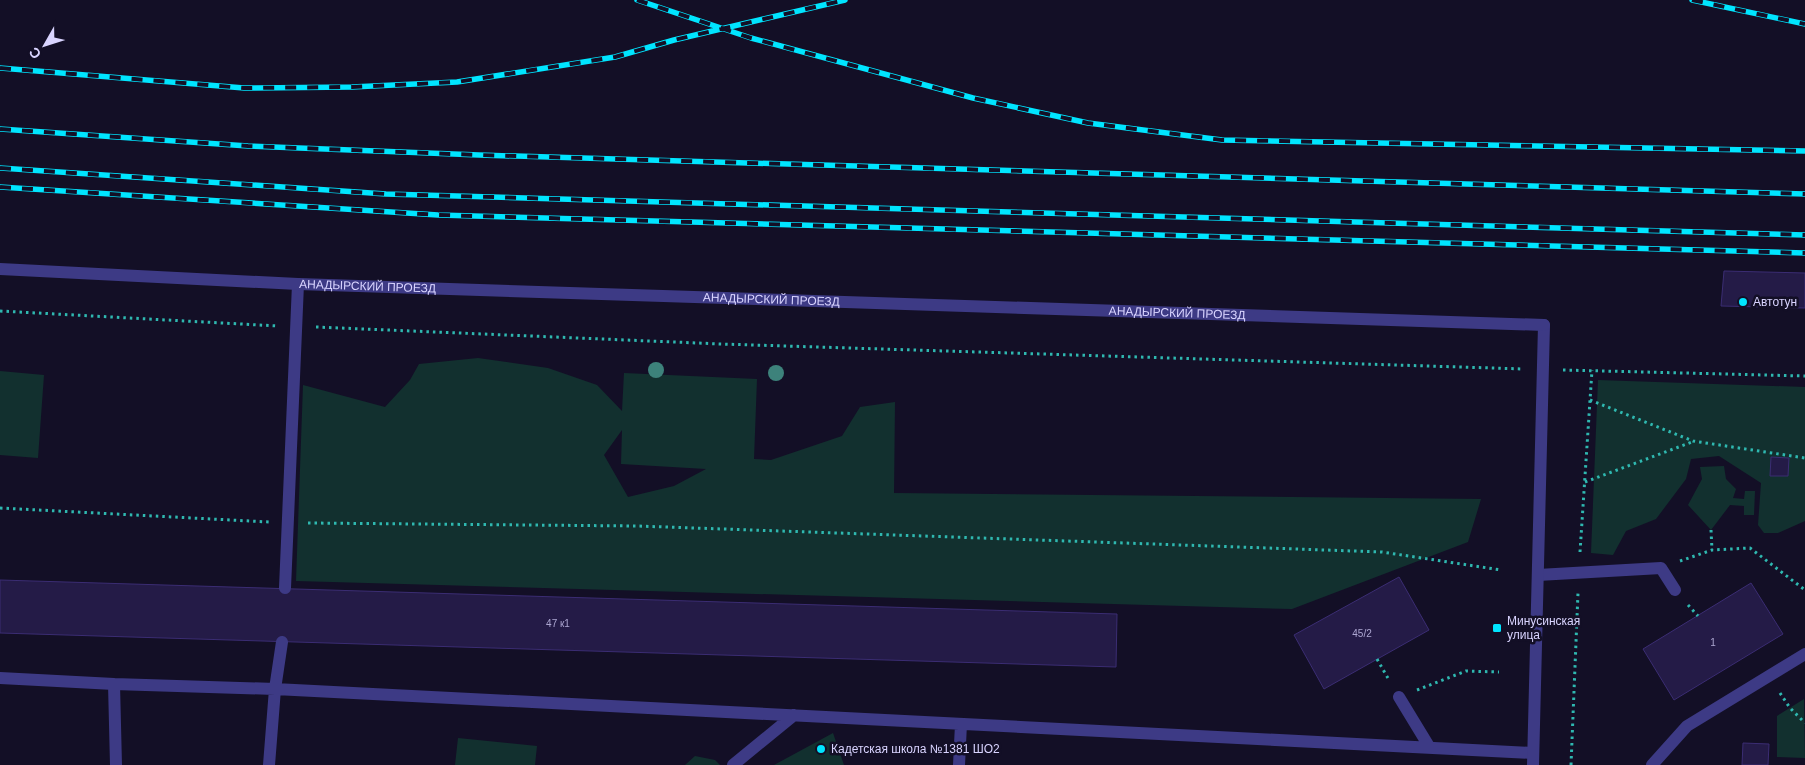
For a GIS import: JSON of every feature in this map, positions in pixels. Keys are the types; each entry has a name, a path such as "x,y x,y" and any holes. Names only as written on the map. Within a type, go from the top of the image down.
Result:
{"street":[{"name":"АНАДЫРСКИЙ ПРОЕЗД","path":"0,269 298,284 1544,325 1542,369"},
{"path":"285,588 298,284"},
{"path":"0,678 275,689 1430,748 1533,759 1542,369"},
{"path":"1538,575 1661,568 1675,590"},
{"path":"269,765 275,689 282,642"},
{"path":"1652,765 1687,726 1805,654"},
{"path":"114,684 116,765"},
{"path":"1399,697 1430,748"},
{"path":"733,765 794,715"},
{"path":"959,765 961,724"}],"path":[{"path":"0,311 296,327 721,344 1805,376"},
{"path":"1590,400 1692,441 1805,458"},
{"path":"1585,482 1692,441"},
{"path":"0,508 288,523 637,526 1382,552 1501,570"},
{"path":"1711,530 1712,550"},
{"path":"1661,568 1712,550 1750,548 1805,590"},
{"path":"1399,697 1466,671 1499,672"},
{"path":"1769,676 1790,708 1805,723"}],"green space":[{"path":"478,358 548,368 597,385 622,411 624,373 757,379 754,459 771,460 842,436 860,407 895,402 894,493 1481,499 1468,542 1292,609 296,581 303,385 385,407 410,380 419,364","holes":["622,430 621,464 706,469 674,486 628,497 604,455"]},
{"path":"0,371 44,375 38,458 0,455"},
{"path":"1598,380 1805,387 1805,521 1778,533 1764,533 1758,525 1761,483 1719,456 1691,459 1686,479 1656,519 1626,531 1613,555 1591,553"},
{"path":"1724,466 1726,479 1736,489 1733,498 1744,499 1745,491 1755,491 1754,515 1744,515 1744,506 1730,505 1711,530 1688,505 1702,479 1700,467"},
{"path":"1804,699 1805,758 1777,757 1777,716"},
{"name":"Кадетская школа №1381 ШО2","path":"833,733 844,765 774,765"},
{"path":"458,738 537,746 535,765 455,765"},
{"path":"695,756 715,760 720,765 685,765"}],"building":[{"path":"1724,271 1805,273 1805,308 1721,306"},
{"path":"1771,457 1789,458 1788,476 1770,476"},
{"path":"1399,577 1429,630 1324,689 1294,635"},
{"path":"0,580 1117,614 1116,667 0,633"},
{"path":"1751,583 1783,634 1674,700 1643,649"},
{"path":"1743,743 1769,744 1768,765 1742,765"}],"railway":[{"path":"637,0 751,38 973,98 1088,123 1222,140 1805,151"},
{"path":"0,68 244,88 352,87 457,82 615,57 674,40 845,0"},
{"path":"1692,0 1805,24"},
{"path":"0,129 248,146 479,155 1805,194"},
{"path":"0,168 386,194 1805,235"},
{"path":"0,187 438,215 1805,253"}],"place":[{"name":"Автотун","path":"1743,302"},
{"name":"Минусинская улица","path":"1497,628"},
{"name":"Кадетская школа №1381 ШО2","path":"821,749"}]}
